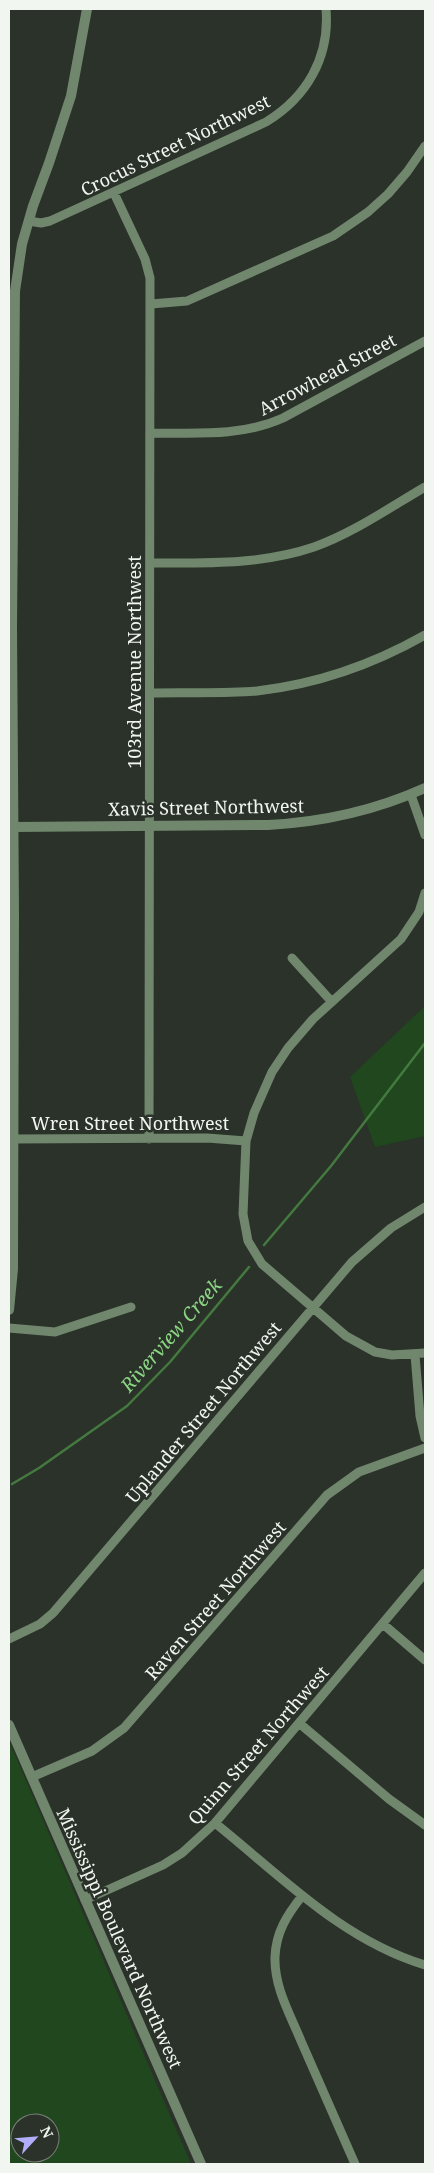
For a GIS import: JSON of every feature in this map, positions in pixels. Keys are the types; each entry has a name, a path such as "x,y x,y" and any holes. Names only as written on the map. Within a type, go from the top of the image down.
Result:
{"street":[{"path":"9,1310 13,1274 11,514 15,292 21,253 29,220 68,107 87,9"},
{"name":"Crocus Street Northwest","path":"29,220 41,223 50,221 266,122 285,110 308,84 319,63 326,36 326,9"},
{"path":"151,304 187,301 333,236 368,212 388,194 407,172 425,146"},
{"name":"103rd Avenue Northwest","path":"114,193 148,268 151,304 150,1138"},
{"name":"Arrowhead Street","path":"151,433 236,432 263,426 283,418 425,341"},
{"path":"151,563 241,561 266,559 301,551 345,533 425,487"},
{"path":"150,693 255,691 297,685 367,665 425,635"},
{"name":"Xavis Street Northwest","path":"13,827 268,825 311,822 352,815 411,795 425,788"},
{"path":"411,795 425,835"},
{"path":"425,893 419,912 401,938 308,1024 280,1060 258,1103 246,1141 243,1214 248,1241 262,1264 346,1336 366,1349 392,1355 425,1353"},
{"path":"292,958 332,1002"},
{"name":"Wren Street Northwest","path":"13,1139 150,1138 246,1141"},
{"name":"Uplander Street Northwest","path":"9,1640 30,1630 53,1613 352,1262 377,1239 406,1218 425,1208"},
{"path":"9,1328 55,1332 131,1307"},
{"path":"415,1355 420,1416 425,1438"},
{"name":"Raven Street Northwest","path":"32,1777 92,1751 124,1728 327,1495 359,1472 425,1448"},
{"name":"Quinn Street Northwest","path":"85,1900 163,1866 182,1853 215,1823 425,1573"},
{"path":"383,1624 425,1660"},
{"path":"299,1723 389,1799 425,1824"},
{"name":"Mississippi Boulevard Northwest","path":"9,1725 200,2164"},
{"path":"215,1823 332,1920 378,1947 425,1965"},
{"path":"302,1896 286,1918 278,1934 275,1957 276,1977 290,2015 355,2164"}],"green space":[{"path":"425,1006 425,1136 375,1147 350,1077"},
{"path":"9,1741 191,2164 9,2164"}],"waterway":[{"name":"Riverview Creek","path":"264,1245 331,1166 425,1043"},
{"name":"Riverview Creek","path":"12,1484 39,1468 127,1406 170,1362 249,1267"}]}
